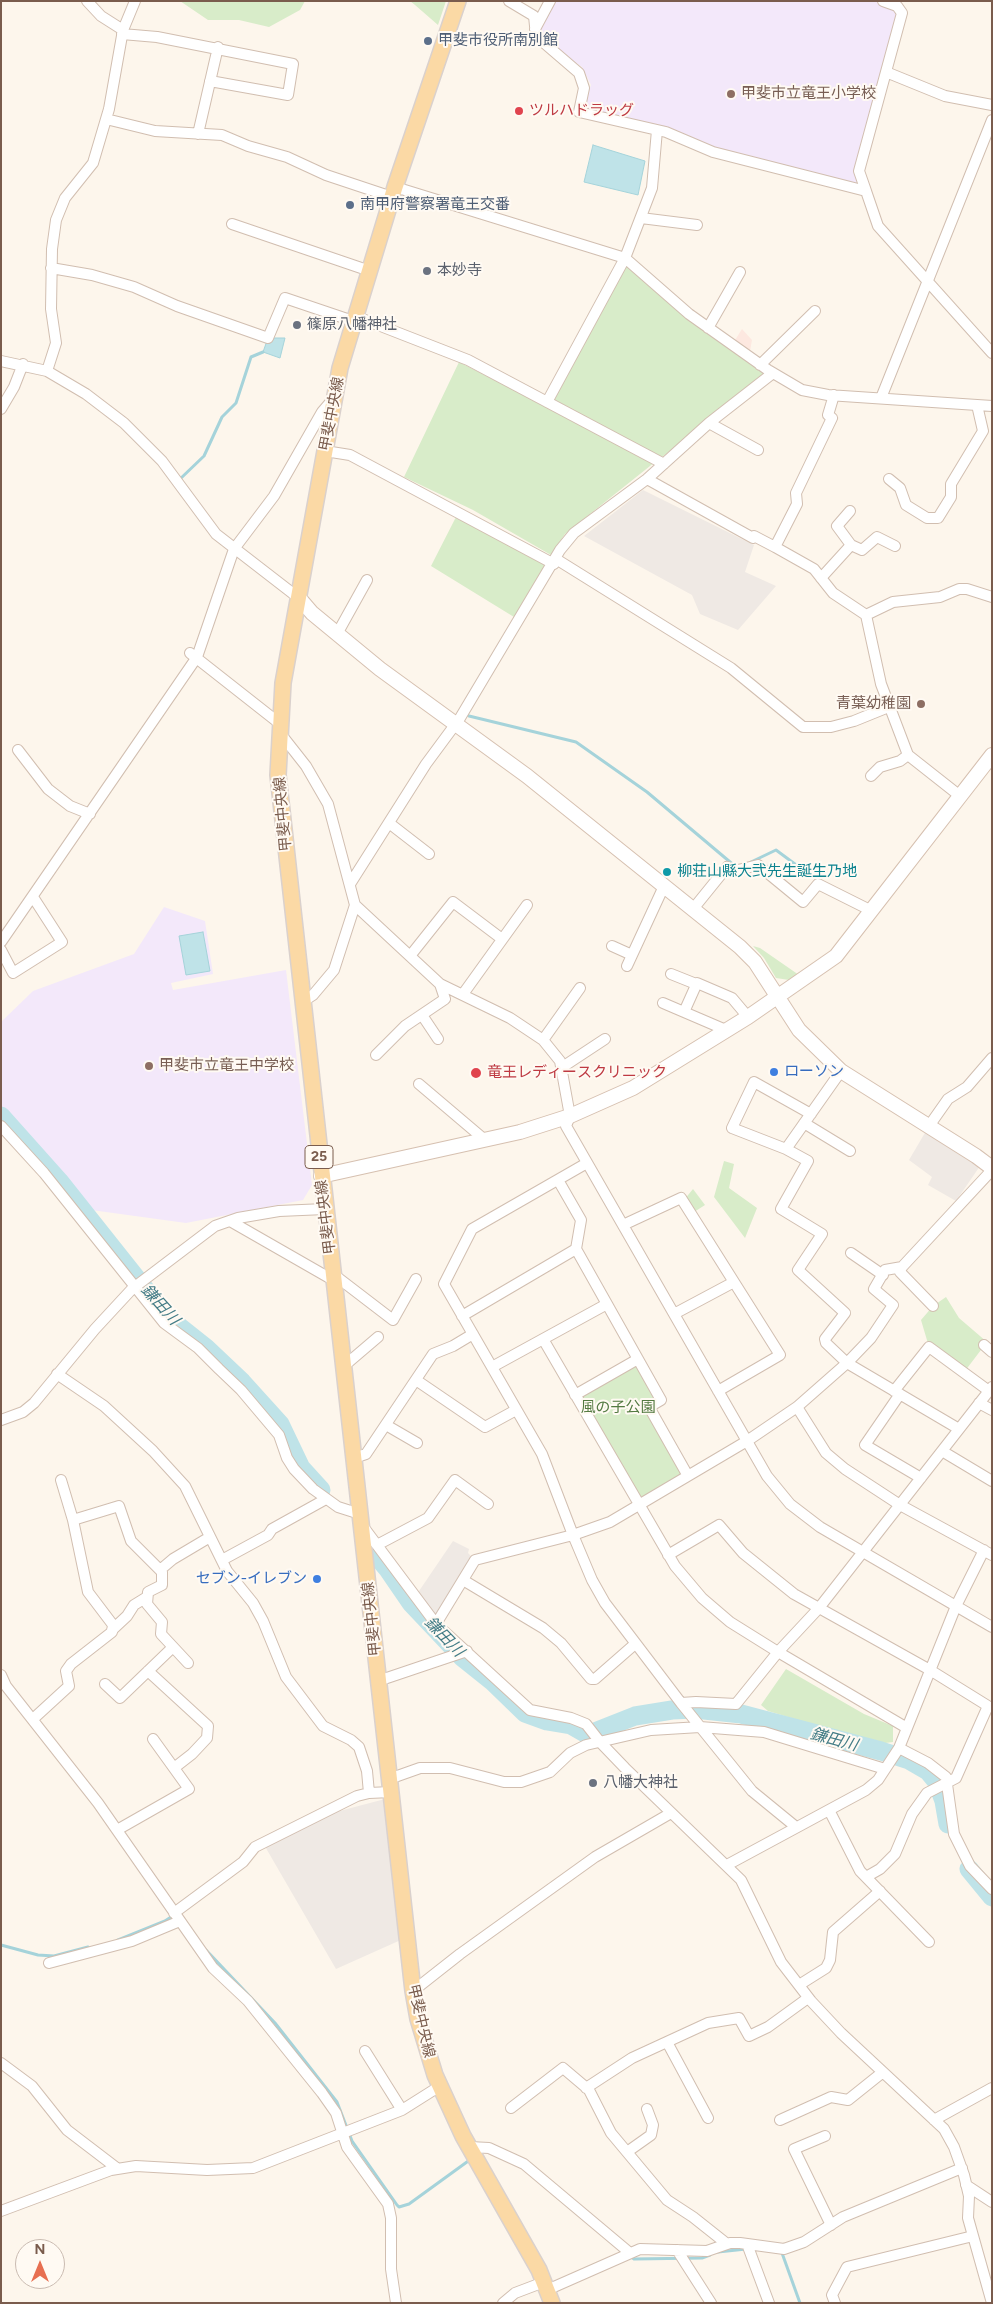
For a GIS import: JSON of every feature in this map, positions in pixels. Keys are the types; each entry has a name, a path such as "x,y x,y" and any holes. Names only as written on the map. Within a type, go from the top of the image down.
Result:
{"main road":[{"name":"甲斐中央線","path":"458,1 393,192 354,319 334,398 300,599 283,683 279,728 278,775 413,1991 424,2042 440,2086 470,2147 548,2292"}],"street":[{"path":"86,1 100,16 122,32 218,47 293,64 288,95 210,82"},
{"path":"47,371 56,343 51,310 51,268 56,220 65,198 93,163 106,118 122,32 135,1"},
{"path":"509,1 534,16 536,36 579,73 584,88 580,112 658,130 713,152 866,191"},
{"path":"535,29 550,1"},
{"path":"883,1 897,6 902,13 859,171 878,226 992,353"},
{"path":"198,134 218,47"},
{"path":"886,72 945,96 992,105"},
{"path":"106,118 155,131 222,135 248,146 287,157 326,175 393,192 625,258 708,328 760,365 802,390 834,395 992,406"},
{"path":"881,398 986,147 992,120"},
{"path":"547,402 625,258 652,188 658,130"},
{"path":"641,218 697,225"},
{"path":"232,224 370,271"},
{"path":"51,268 92,275 134,287 177,306 268,338 285,298 354,319 468,360 664,464"},
{"path":"708,328 740,272"},
{"path":"760,365 815,311"},
{"path":"1,361 23,364 47,371 86,394 124,423 162,461 216,534 300,599 312,613 380,670 527,776 749,956 799,1030 841,1071 929,1126 992,1169 902,1267 900,1272 933,1306"},
{"path":"1,409 14,387 23,364"},
{"path":"350,884 488,673 555,561 574,533 647,479 709,423 773,373"},
{"path":"776,547 797,504 796,493 832,418 828,415 834,395"},
{"path":"1,942 90,814 194,655 234,549 274,496 322,412 334,398"},
{"path":"889,479 900,488 906,505 927,518 938,518 951,497 951,484 983,430 977,405"},
{"path":"709,423 758,450"},
{"path":"325,450 350,455 555,561 623,599 731,668 803,727 831,727 854,721 891,706"},
{"path":"647,479 753,538 754,536 799,559 814,569 833,593 866,616 881,684 891,706 908,755 960,796"},
{"path":"850,511 838,526 851,545 862,550 877,537 895,546"},
{"path":"822,578 851,545"},
{"path":"337,634 367,580"},
{"path":"866,616 893,602 940,597 959,588 992,597"},
{"path":"194,655 279,728 306,766 328,804 355,905 334,970 314,995 302,1002"},
{"path":"18,750 48,790 70,806 90,814"},
{"path":"871,776 880,767 900,761 908,755"},
{"path":"322,1176 520,1132 570,1116 633,1088 748,1017 836,956 992,756"},
{"path":"389,823 429,854"},
{"path":"693,909 727,867 734,871 758,864 803,902 818,884 870,910"},
{"path":"627,966 664,886"},
{"path":"1,950 13,972 62,942 33,897"},
{"path":"410,956 453,902 502,939"},
{"path":"355,905 440,984 510,1018 543,1040 560,1061 570,1116 566,1126 767,1476 790,1504 820,1526 992,1627"},
{"path":"463,994 527,905"},
{"path":"612,946 632,954"},
{"path":"671,974 732,998 748,1017"},
{"path":"376,1056 405,1026 445,999 440,984"},
{"path":"684,1012 696,984"},
{"path":"543,1040 580,988"},
{"path":"663,1003 726,1030"},
{"path":"422,1015 438,1038"},
{"path":"561,1068 605,1039"},
{"path":"929,1126 948,1099 967,1087 992,1058"},
{"path":"786,1148 841,1071"},
{"path":"811,1114 754,1082 732,1128 786,1148 808,1161 781,1209 822,1234 798,1270 845,1313 825,1339 826,1343 847,1363 959,1429"},
{"path":"419,1084 485,1140"},
{"path":"804,1123 850,1151"},
{"path":"1,1126 44,1174 164,1323 198,1348 240,1390 279,1435 287,1458 294,1470 326,1499 361,1519 377,1545 436,1624 530,1710 571,1718 586,1724 600,1742 741,1880 781,1962 808,1998 841,2033 944,2129 954,2147 962,2168 969,2196 968,2218 992,2303"},
{"path":"588,1163 472,1229 444,1284 542,1454 592,1580 605,1603 681,1703 752,1791 796,1828"},
{"path":"558,1180 581,1220 576,1249 661,1400 649,1407 688,1476"},
{"path":"623,1225 681,1198 780,1355 718,1391"},
{"path":"1,1420 23,1412 34,1403 95,1329 135,1287 215,1226 279,1211 325,1209"},
{"path":"230,1221 333,1277 393,1320 416,1279"},
{"path":"462,1316 576,1249"},
{"path":"851,1253 883,1275"},
{"path":"436,1624 475,1560 573,1535 610,1522 747,1441 797,1407 847,1363 871,1338 893,1305 874,1289 886,1270 902,1267"},
{"path":"674,1314 734,1282"},
{"path":"492,1367 607,1304"},
{"path":"354,1458 366,1454 433,1354 453,1346 473,1334"},
{"path":"344,1366 378,1337"},
{"path":"543,1339 668,1555 702,1598 730,1622 907,1728"},
{"path":"681,1703 736,1704 778,1652 819,1608 864,1552 990,1389 929,1347 864,1445 921,1478"},
{"path":"575,1395 638,1360"},
{"path":"58,1374 104,1406 169,1468 185,1486 222,1560 263,1621 286,1677 323,1726 351,1740 358,1747 367,1771 370,1792"},
{"path":"416,1380 485,1427 516,1410"},
{"path":"979,1403 992,1410"},
{"path":"727,1865 866,1790 878,1780 899,1748 956,1606 988,1552 900,1505 845,1469 826,1453 797,1407"},
{"path":"386,1425 417,1443"},
{"path":"942,1451 992,1481"},
{"path":"61,1480 73,1520 87,1579 88,1592 113,1625 112,1630"},
{"path":"377,1545 428,1518 455,1480 488,1504"},
{"path":"222,1560 268,1535 272,1529 326,1499"},
{"path":"73,1520 119,1506 131,1541 162,1572 162,1585 148,1592 147,1604 162,1622 161,1634 188,1663"},
{"path":"668,1555 719,1525 743,1553 769,1576 794,1594 930,1670 988,1706 963,1767 956,1778 927,1793 912,1814 895,1854 880,1869 866,1877"},
{"path":"160,1570 173,1559 210,1537"},
{"path":"463,1580 543,1628 560,1643 590,1679 595,1679 635,1644"},
{"path":"34,1719 69,1686 66,1671 71,1664 112,1632 127,1616 134,1605 147,1597"},
{"path":"105,1684 120,1698 173,1647"},
{"path":"378,1681 467,1652"},
{"path":"148,1671 208,1726 207,1738 192,1754 174,1768"},
{"path":"2,1676 6,1686 34,1719 117,1830 214,1968 248,2001 322,2093 336,2114 347,2147 388,2204 391,2218 391,2269 396,2303"},
{"path":"49,1963 132,1941 177,1917 244,1862 255,1847 357,1796 390,1785 420,1768 450,1768 504,1782 521,1782 550,1772 577,1749 651,1730 700,1727 764,1732 885,1769"},
{"path":"117,1830 189,1789 152,1738"},
{"path":"899,1748 928,1763 946,1777 954,1834 970,1866 992,1889"},
{"path":"829,1810 846,1845 866,1877 929,1942"},
{"path":"413,1991 460,1954 595,1857 671,1813"},
{"path":"799,1985 826,1968 830,1960 833,1932 880,1891"},
{"path":"586,2088 632,2058 708,2023 739,2018 749,2036 768,2027 808,1998"},
{"path":"667,2042 708,2118"},
{"path":"365,2051 402,2110"},
{"path":"1,2063 32,2086 67,2130 118,2169"},
{"path":"511,2108 563,2068 586,2088 611,2133 667,2200 693,2217 727,2244"},
{"path":"780,2120 831,2096 848,2100 883,2072"},
{"path":"1,2211 118,2169 136,2166 207,2170 253,2168 402,2110 440,2086"},
{"path":"934,2120 992,2088"},
{"path":"627,2152 651,2135 653,2125 646,2109"},
{"path":"825,2136 794,2149 832,2225"},
{"path":"470,2147 489,2148 524,2164 630,2253"},
{"path":"504,2303 515,2293 548,2292 640,2249 707,2251 727,2244 747,2244 784,2249 804,2242 832,2225 882,2200 962,2168"},
{"path":"966,2185 992,2202"},
{"path":"835,2303 832,2295 847,2267 973,2236"},
{"path":"747,2244 770,2303"},
{"path":"677,2250 711,2303"}],"shaded area":[{"name":"甲斐市立竜王小学校","path":"555,1 874,1 890,6 898,12 866,125 856,170 857,184 711,147 588,111 584,104 591,85 582,67 540,37 542,26"},
{"path":"742,329 752,340 750,351 732,345"},
{"path":"643,490 754,545 745,572 776,586 738,630 700,614 692,595 584,536"},
{"name":"甲斐市立竜王中学校","path":"164,907 205,921 213,974 171,983 173,990 286,970 312,1185 303,1200 186,1223 84,1209 1,1111 1,1022 33,991 134,954"},
{"path":"929,1126 980,1166 956,1201 928,1185 932,1177 909,1160"},
{"path":"453,1541 469,1549 468,1553 475,1560 436,1624 417,1594"},
{"path":"385,1799 403,1939 336,1969 263,1843 332,1813"}],"green space":[{"path":"180,1 305,1 300,10 269,27 239,20 208,20"},
{"path":"410,1 446,1 438,25 415,5"},
{"path":"626,261 770,373 658,460 550,401"},
{"path":"459,362 655,462 565,534 551,555 473,510 404,477"},
{"path":"456,517 548,565 514,617 431,566"},
{"path":"753,946 760,948 799,975 789,980 776,978 764,958"},
{"path":"724,1161 734,1164 729,1188 757,1208 745,1238 714,1197"},
{"path":"693,1189 705,1205 691,1214 684,1200"},
{"path":"946,1297 959,1318 987,1342 965,1371 929,1347 921,1320 933,1306"},
{"name":"風の子公園","path":"635,1361 655,1398 647,1407 685,1475 639,1502 579,1399"},
{"path":"786,1669 864,1714 893,1726 893,1742 878,1744 768,1711 761,1705"}],"water":[{"path":"593,145 645,161 638,195 584,182"},
{"path":"268,338 285,338 280,358 263,352"},
{"path":"203,932 210,971 186,975 179,936"}],"waterway":[{"path":"179,480 204,456 222,417 236,403 251,357 263,352"},
{"path":"469,716 576,742 647,792 736,867"},
{"path":"751,862 776,850 807,873"},
{"name":"鎌田川","path":"1,1116 59,1181 167,1317 206,1348 242,1382 280,1424 301,1468 321,1490"},
{"name":"鎌田川","path":"370,1548 387,1568 411,1603 462,1657 492,1681 525,1713 547,1721 571,1725 585,1733"},
{"name":"鎌田川","path":"597,1731 635,1716 672,1710 695,1709 741,1714 881,1751 909,1760 928,1771 937,1782 944,1801 948,1824"},
{"name":"鎌田川","path":"969,1869 992,1897"},
{"path":"118,1940 165,1921 174,1915"},
{"path":"1,1945 38,1955 54,1956 88,1947"},
{"path":"206,1950 275,2023 337,2102 352,2141 399,2207 409,2204 471,2159"},
{"path":"718,2252 746,2249"},
{"path":"780,2252 800,2303"},
{"path":"630,2256 634,2259 702,2258 710,2255"}],"place":[{"name":"甲斐市役所南別館","path":"428,41"},
{"name":"甲斐市立竜王小学校","path":"731,94"},
{"name":"ツルハドラッグ","path":"519,111"},
{"name":"南甲府警察署竜王交番","path":"350,205"},
{"name":"本妙寺","path":"427,271"},
{"name":"篠原八幡神社","path":"297,325"},
{"name":"青葉幼稚園","path":"921,704"},
{"name":"柳荘山縣大弐先生誕生乃地","path":"667,872"},
{"name":"甲斐市立竜王中学校","path":"149,1066"},
{"name":"ローソン","path":"774,1072"},
{"name":"竜王レディースクリニック","path":"476,1073"},
{"name":"セブン-イレブン","path":"317,1579"},
{"name":"八幡大神社","path":"593,1783"}]}
